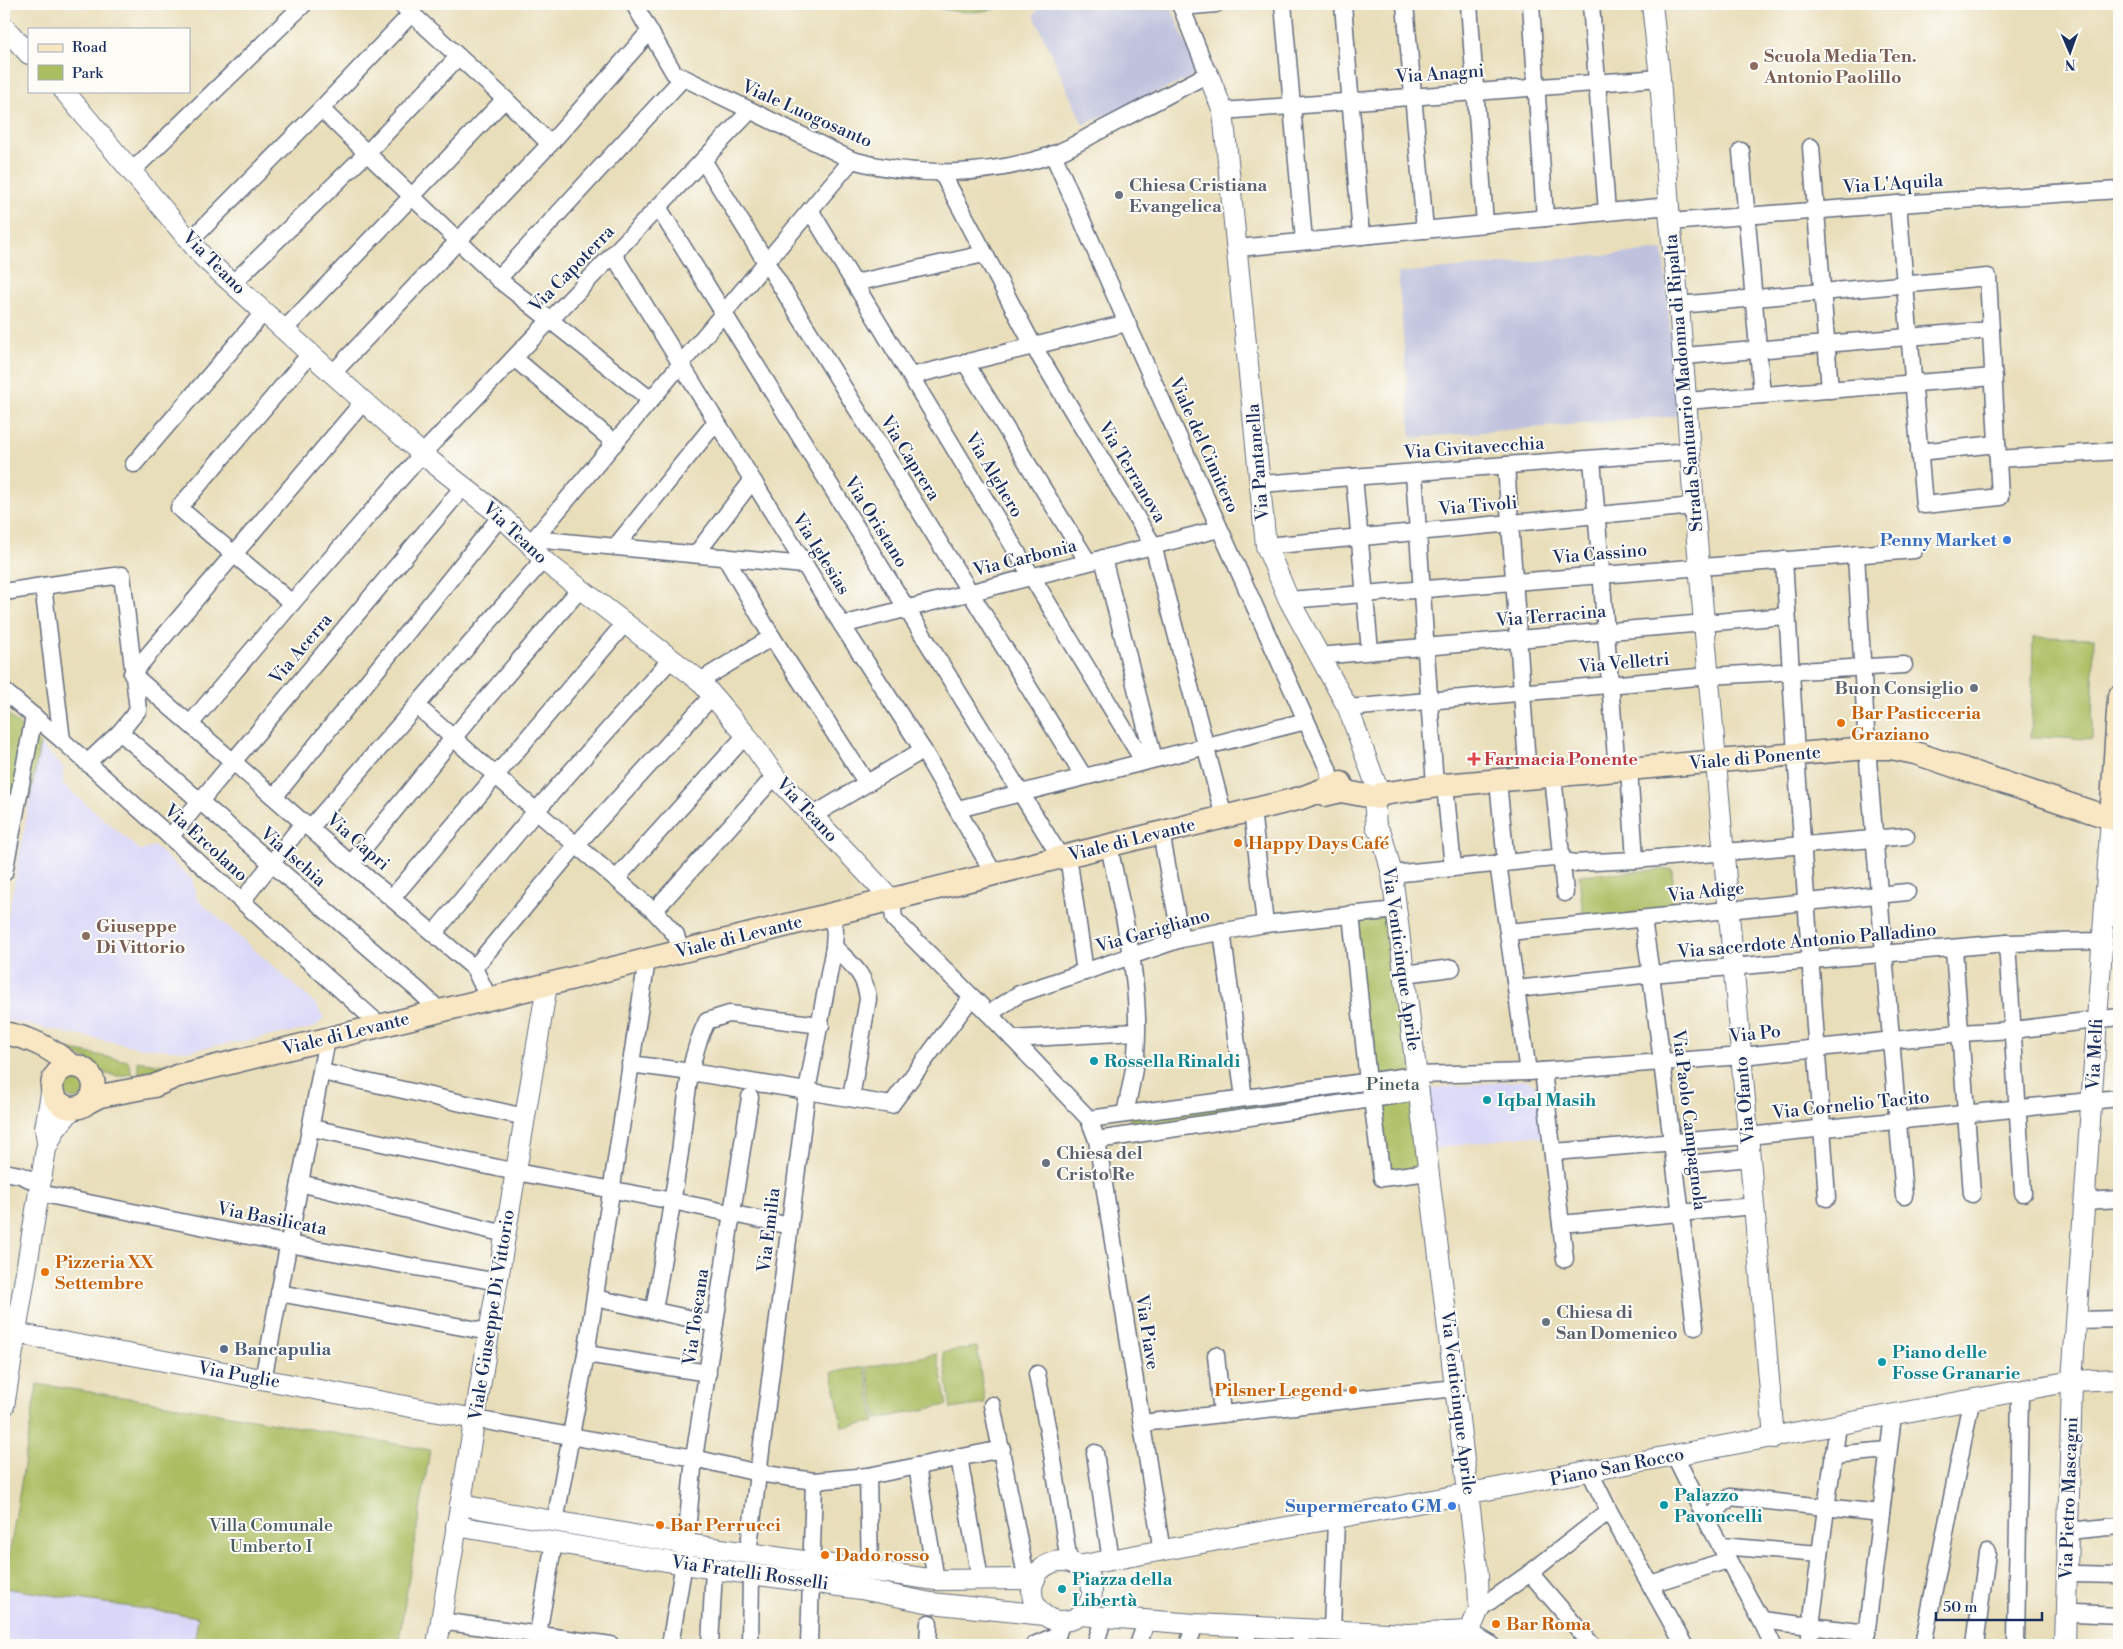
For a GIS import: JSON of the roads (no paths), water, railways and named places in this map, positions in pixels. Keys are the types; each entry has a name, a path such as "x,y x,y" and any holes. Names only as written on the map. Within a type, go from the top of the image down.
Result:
{"main road":[{"name":"Via Melfi","path":"2115,819 2119,711"},
{"name":"Viale di Ponente","path":"1378,794 1440,786 1717,761 1867,748 1891,748 1915,753 2115,819"},
{"name":"Viale di Levante","path":"80,1105 100,1096 154,1086 177,1076 1301,798 1309,799 1334,786 1378,794"},
{"name":"Viale di Levante","path":"4,1033 26,1037 44,1045 80,1069 107,1080 124,1081 162,1073 177,1076"},
{"path":"4,1045 21,1049 41,1060 49,1071 53,1094 61,1104 80,1105 94,1090 93,1083 80,1069 66,1068 55,1076 52,1088"}],"street":[{"path":"132,171 304,4"},
{"name":"Viale Luogosanto","path":"634,4 674,73 852,160 880,168 942,173 965,172 1012,164 1060,151"},
{"path":"1060,151 1208,74 1181,5 1216,4"},
{"path":"1283,4 1304,241"},
{"path":"1343,4 1361,236"},
{"path":"1405,4 1425,230"},
{"path":"1469,4 1485,224"},
{"path":"1531,4 1544,218"},
{"path":"1591,4 1607,212"},
{"name":"Strada Santuario Madonna di Ripalta","path":"1652,4 1660,78 1670,214 1680,305 1694,506 1701,566 1717,761"},
{"path":"190,241 320,109 406,9 505,98 550,144"},
{"path":"4,27 28,53"},
{"path":"332,374 550,144 650,31"},
{"path":"232,284 368,153 458,57"},
{"name":"Via Pantanella","path":"1208,74 1223,111 1266,546 1289,600 1348,708 1378,794"},
{"path":"498,279 683,78"},
{"name":"Via Anagni","path":"1223,111 1660,78"},
{"name":"Via Teano","path":"65,92 204,258 232,284 422,454 532,541 543,560 672,658 707,688 746,735 775,776 892,900"},
{"path":"284,330 505,98"},
{"path":"320,109 498,279 651,400"},
{"name":"Via Capoterra","path":"191,724 292,603 422,454 750,111"},
{"path":"1811,147 1830,390"},
{"name":"Viale del Cimitero","path":"1060,151 1127,323 1334,786"},
{"path":"1741,151 1762,395"},
{"name":"Via Caprera","path":"703,160 1084,777"},
{"path":"532,541 852,160"},
{"name":"Via Terranova","path":"942,173 1034,347 1153,545 1224,817"},
{"name":"Via L'Aquila","path":"1238,248 1607,212 1747,216 2119,190"},
{"path":"1680,305 1904,284 1988,277 2000,497 1924,505 1904,284 1898,204"},
{"name":"Via Oristano","path":"658,207 1021,794 1064,857"},
{"name":"Via Alghero","path":"810,210 1031,576 1149,760"},
{"name":"Via Iglesias","path":"613,254 804,565 923,750 994,874"},
{"path":"855,284 984,254"},
{"path":"134,464 264,312"},
{"path":"911,376 1127,323"},
{"path":"1684,356 1991,330"},
{"path":"292,603 180,508 310,354"},
{"path":"514,358 615,443"},
{"path":"965,362 1096,560 1149,760"},
{"path":"1686,401 1994,377"},
{"path":"132,674 364,401"},
{"path":"616,546 716,422"},
{"name":"Via Civitavecchia","path":"1260,484 1690,451"},
{"path":"1919,452 1998,452 2065,455 2119,451"},
{"path":"1592,459 1610,685 1635,860"},
{"path":"1506,465 1528,778"},
{"path":"1414,473 1429,700 1453,868"},
{"path":"1354,477 1370,651"},
{"path":"696,554 752,481"},
{"name":"Via Acerra","path":"170,837 463,488"},
{"name":"Via Tivoli","path":"1266,546 1694,506"},
{"path":"275,796 501,516"},
{"name":"Via Carbonia","path":"842,625 1219,528"},
{"path":"532,541 616,546 804,565"},
{"name":"Via Cassino","path":"1289,600 1914,550"},
{"path":"1856,554 1864,667 1867,748 1904,1196"},
{"path":"725,557 772,637 866,782"},
{"path":"242,901 270,864 416,706 543,560"},
{"path":"1784,560 1827,1198"},
{"path":"4,592 122,575 132,674 138,710 120,732 87,763"},
{"path":"43,586 62,740"},
{"path":"351,864 453,738 580,589"},
{"name":"Via Terracina","path":"1318,656 1787,616"},
{"path":"392,898 625,623"},
{"path":"474,968 707,688 772,637"},
{"path":"434,933 536,811 672,658"},
{"name":"Via Velletri","path":"1348,708 1710,676 1904,665"},
{"name":"Via Capri","path":"132,674 474,968 489,999"},
{"name":"Via Ercolano","path":"4,691 62,740 381,1026"},
{"path":"416,706 654,911 676,935 680,952"},
{"path":"4,872 34,716"},
{"path":"958,809 1306,720"},
{"name":"Via Ischia","path":"120,732 198,802 440,1011"},
{"path":"616,878 746,735"},
{"path":"812,816 866,782 923,750"},
{"name":"Via Ofanto","path":"1717,761 1774,1438"},
{"path":"654,911 775,776"},
{"path":"1553,776 1564,893"},
{"path":"1498,781 1508,932 1516,989 1554,1152 1565,1259"},
{"name":"Via Venticinque Aprile","path":"1378,794 1376,826 1382,836 1392,874 1455,1388 1470,1495 1478,1574 1478,1608 1466,1638"},
{"path":"1252,810 1265,924"},
{"name":"Via Melfi","path":"2072,1381 2102,941 2115,819"},
{"path":"1161,833 1181,939"},
{"path":"1392,874 1554,858 1574,863 1635,860 1906,836"},
{"path":"1109,846 1132,956 1136,1054 1125,1114"},
{"path":"1064,857 1085,972"},
{"name":"Via Adige","path":"1508,932 1907,892"},
{"path":"892,900 894,919 989,1014 1089,1119 1368,1082 1418,1083"},
{"name":"Via Garigliano","path":"989,1014 1019,994 1181,939 1265,924 1396,910"},
{"path":"1351,914 1368,1082 1372,1099 1382,1178 1429,1172"},
{"name":"Via Emilia","path":"748,1552 807,1091 821,1025 834,947 835,930 830,915"},
{"name":"Via Paolo Campagnola","path":"1643,919 1652,974 1661,1062 1695,1327"},
{"path":"1222,931 1244,1098"},
{"name":"Via sacerdote Antonio Palladino","path":"1516,989 1652,974 1884,954 2007,944 2102,941"},
{"path":"2007,944 2023,1193"},
{"path":"834,947 860,973 866,984 868,999 851,1098"},
{"path":"1954,949 1972,1194"},
{"path":"555,1522 586,1354 647,960"},
{"path":"1404,974 1452,968"},
{"name":"Viale Giuseppe Di Vittorio","path":"437,1645 546,985"},
{"path":"630,1064 691,1072 891,1105 972,997"},
{"path":"654,1310 673,1201 691,1072 699,1037 707,1021 729,1014 821,1025"},
{"name":"Via Po","path":"1418,1083 1742,1056 1960,1033 2013,1030 2119,1017"},
{"path":"1013,1039 1136,1032"},
{"path":"264,1380 327,1039"},
{"path":"322,1072 525,1117"},
{"path":"1097,1140 1372,1099 1418,1083"},
{"path":"4,1406 10,1332 48,1144 46,1128 52,1088"},
{"name":"Via Toscana","path":"670,1645 685,1554 694,1458 750,1097"},
{"name":"Via Cornelio Tacito","path":"1554,1152 1748,1136 2119,1098"},
{"path":"48,1144 64,1117 80,1105"},
{"name":"Via Piave","path":"1089,1119 1097,1140 1162,1552"},
{"path":"312,1128 516,1172 673,1201 790,1226"},
{"path":"1675,1165 1750,1158"},
{"name":"Via Basilicata","path":"4,1172 20,1175 40,1189 289,1244 498,1282"},
{"path":"300,1183 505,1234"},
{"path":"2085,1201 2119,1199"},
{"path":"1561,1224 1754,1206"},
{"path":"279,1293 489,1332"},
{"path":"595,1298 715,1324"},
{"path":"2077,1320 2119,1319"},
{"name":"Via Puglie","path":"10,1332 475,1419"},
{"path":"586,1354 708,1373"},
{"path":"1216,1354 1222,1414"},
{"path":"1034,1645 1087,1608 1091,1600 1092,1590 1086,1573 1074,1564 1037,1374"},
{"name":"Piano San Rocco","path":"1162,1552 1894,1416 2072,1381 2119,1379"},
{"name":"Via Pietro Mascagni","path":"2065,1645 2072,1381"},
{"path":"1142,1423 1455,1388"},
{"path":"2016,1645 2020,1392"},
{"path":"1923,1645 1971,1401"},
{"path":"992,1405 1024,1566 1035,1579"},
{"path":"1761,1620 1811,1626 1866,1639 1888,1450 1894,1416"},
{"path":"475,1419 694,1458 758,1473 814,1481 868,1476 959,1456 1002,1449"},
{"path":"1809,1645 1838,1426"},
{"path":"1834,1455 1888,1450"},
{"path":"1095,1453 1111,1561"},
{"path":"959,1456 980,1579"},
{"path":"1675,1456 1707,1521 1773,1645"},
{"path":"917,1466 936,1580"},
{"path":"1590,1472 1609,1511 1684,1645"},
{"path":"868,1476 870,1571"},
{"path":"809,1645 814,1481"},
{"path":"1707,1521 1730,1497 1881,1513"},
{"name":"Via Fratelli Rosselli","path":"460,1505 555,1522 685,1554 714,1569 751,1573 870,1571 936,1580 1035,1579"},
{"path":"1478,1608 1530,1573 1609,1511"},
{"path":"1332,1630 1336,1520"},
{"name":"Via Fratelli Rosselli","path":"456,1526 554,1542 685,1554 748,1552 861,1589 1059,1626 1104,1617 1195,1624 1247,1636 1301,1637 1332,1630 1354,1638 1406,1640 1466,1638"},
{"path":"2068,1531 2119,1526"},
{"path":"537,1640 554,1542"},
{"path":"1059,1626 1037,1608 1033,1598 1035,1579 1041,1570 1049,1564 1059,1562 1074,1564 1111,1561 1162,1552"},
{"path":"1650,1584 1724,1553 1820,1554"},
{"path":"1974,1645 1987,1553"},
{"path":"710,1645 714,1569"},
{"path":"750,1645 751,1573"},
{"path":"1530,1573 1592,1645"},
{"path":"2076,1574 2119,1575"},
{"path":"2075,1613 2119,1614"},
{"path":"1095,1645 1104,1617"},
{"path":"1138,1645 1147,1620"},
{"path":"440,1621 537,1640 612,1645"},
{"path":"928,1645 929,1623"},
{"path":"1188,1645 1195,1624"},
{"path":"1466,1638 1492,1645"}],"place":[{"name":"Scuola Media Ten. Antonio Paolillo","path":"1754,66"},
{"name":"Chiesa Cristiana Evangelica","path":"1119,195"},
{"name":"Penny Market","path":"2007,540"},
{"name":"Buon Consiglio","path":"1974,688"},
{"name":"Bar Pasticceria Graziano","path":"1841,723"},
{"name":"Farmacia Ponente","path":"1474,759"},
{"name":"Happy Days Café","path":"1238,843"},
{"name":"Giuseppe Di Vittorio","path":"86,936"},
{"name":"Rossella Rinaldi","path":"1094,1061"},
{"name":"Iqbal Masih","path":"1487,1100"},
{"name":"Chiesa del Cristo Re","path":"1046,1163"},
{"name":"Pizzeria XX Settembre","path":"45,1272"},
{"name":"Chiesa di San Domenico","path":"1546,1322"},
{"name":"Bancapulia","path":"224,1349"},
{"name":"Piano delle Fosse Granarie","path":"1882,1362"},
{"name":"Pilsner Legend","path":"1353,1390"},
{"name":"Palazzo Pavoncelli","path":"1664,1505"},
{"name":"Supermercato GM","path":"1452,1506"},
{"name":"Bar Perrucci","path":"660,1525"},
{"name":"Dado rosso","path":"825,1555"},
{"name":"Piazza della Libertà","path":"1062,1589"},
{"name":"Bar Roma","path":"1496,1624"}],"park label":[{"name":"Pineta","path":"1393,1084"},
{"name":"Villa Comunale Umberto I","path":"271,1535"}]}
